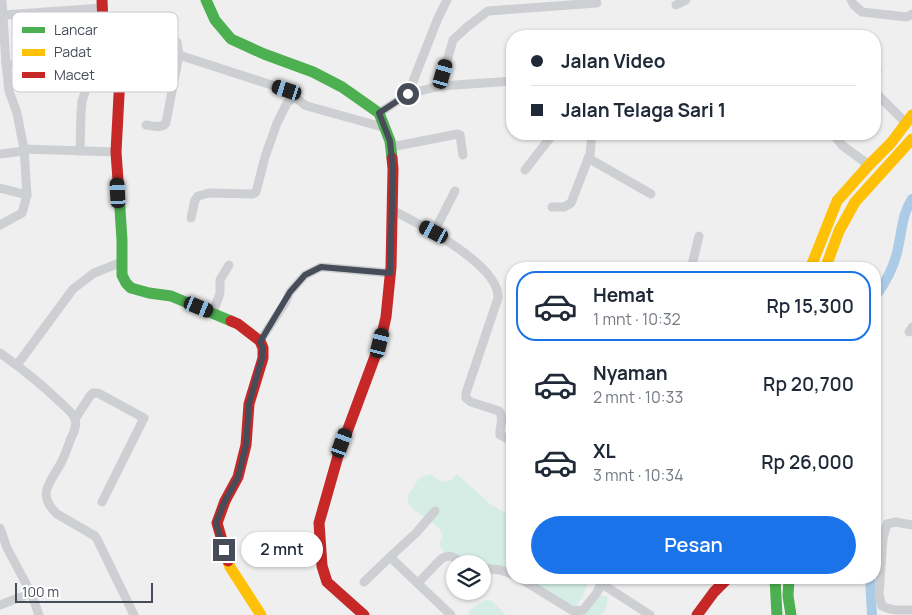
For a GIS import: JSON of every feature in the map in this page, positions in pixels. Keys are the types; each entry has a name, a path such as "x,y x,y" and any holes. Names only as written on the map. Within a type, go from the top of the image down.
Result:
{"street":[{"path":"0,225 22,213 27,195 24,150 17,112 10,91 6,64 2,0"},
{"path":"206,0 215,20 231,39 264,54 313,72 349,91 379,113 391,146 393,170 392,210 390,273 386,317 380,343 338,456 319,523 322,566 327,582 364,615"},
{"path":"408,94 446,0"},
{"path":"676,6 686,0"},
{"path":"851,0 862,12 907,16 912,14"},
{"path":"440,86 453,40 488,11 598,3"},
{"path":"30,12 102,4"},
{"path":"3,15 12,14"},
{"path":"178,48 178,59"},
{"path":"179,54 287,90 307,106 386,128"},
{"path":"6,64 12,65"},
{"path":"379,113 408,94 440,86 506,81"},
{"path":"80,151 81,108 85,92"},
{"path":"119,92 116,152 122,240 122,275 126,283 131,288 171,296 238,324 256,337 263,348 249,404 246,445 238,477 216,523 230,567 261,615"},
{"path":"146,124 164,125 172,92"},
{"path":"190,218 194,200 198,196 210,193 253,194 256,192 265,157 277,123 286,103 295,96"},
{"path":"813,262 837,201 891,143 909,119 881,97"},
{"path":"391,146 458,134 460,135 463,155"},
{"path":"828,262 839,231 855,202 912,139"},
{"path":"525,170 548,140"},
{"path":"552,207 564,207 571,203 590,154 591,140"},
{"path":"838,140 869,165"},
{"path":"0,154 24,150 116,152"},
{"path":"588,158 651,194"},
{"path":"0,188 27,195"},
{"path":"434,232 455,192"},
{"path":"392,210 434,232 472,259 498,288 498,298 466,393 466,398 471,402 499,411 502,417 499,432 500,435 506,438"},
{"path":"693,262 699,236"},
{"path":"17,365 74,289 94,273 122,262"},
{"path":"213,313 220,293 220,280 229,265"},
{"path":"260,342 290,292 305,275 321,267 390,273"},
{"path":"0,353 47,390 75,419 75,430 61,463 47,486 46,500 57,514 95,536 129,614"},
{"path":"75,419 93,393 98,393 144,418 102,502"},
{"path":"364,582 416,533 436,511"},
{"path":"881,567 883,538 887,524 896,522 912,525"},
{"path":"0,528 4,550 31,593 39,615"},
{"path":"418,583 446,556"},
{"path":"390,557 451,615"},
{"path":"491,569 506,572"},
{"path":"529,584 573,611 583,610 596,594 600,584"},
{"path":"602,584 650,615"},
{"path":"697,615 722,584"},
{"path":"775,584 777,615"},
{"path":"789,584 788,596 791,615"},
{"path":"880,584 879,596 882,606 896,610 912,610"},
{"path":"0,605 31,593"}],"green space":[{"path":"430,474 442,482 451,480 457,474 490,504 506,513 506,577 491,569 491,555 445,554 439,544 443,536 439,528 414,510 408,503 408,495 419,478"},
{"path":"520,584 586,584 583,596 572,612"},
{"path":"594,593 608,597 606,609 601,615 578,615"},
{"path":"485,600 492,601 506,615 468,615 472,608"}],"waterway":[{"path":"881,288 895,261 904,217 912,199"},
{"path":"870,584 872,615"}],"traffic: fast":[{"path":"206,0 215,20 231,39 264,54 313,72 342,87 379,113 390,141 392,158"},
{"path":"119,194 122,275 126,283 131,288 171,296 231,321"},
{"path":"775,584 777,615"},
{"path":"789,584 788,596 791,615"}],"traffic: slow":[{"path":"813,262 837,201 891,143 912,115"},
{"path":"828,262 839,231 855,202 912,139"},
{"path":"228,561 261,615"}],"traffic: jam":[{"path":"102,0 102,12"},
{"path":"119,92 116,152 119,194"},
{"path":"364,615 327,582 322,566 319,523 338,456 380,343 386,317 391,267 392,158"},
{"path":"228,561 217,523 225,501 238,477 246,445 249,404 263,358 263,348 260,341 238,324 231,321"},
{"path":"697,615 722,584"}],"route":[{"path":"224,550 216,523 238,477 246,445 249,404 262,358 263,348 260,342 290,292 305,275 321,267 390,273 393,170 390,141 379,113 408,94"}]}
